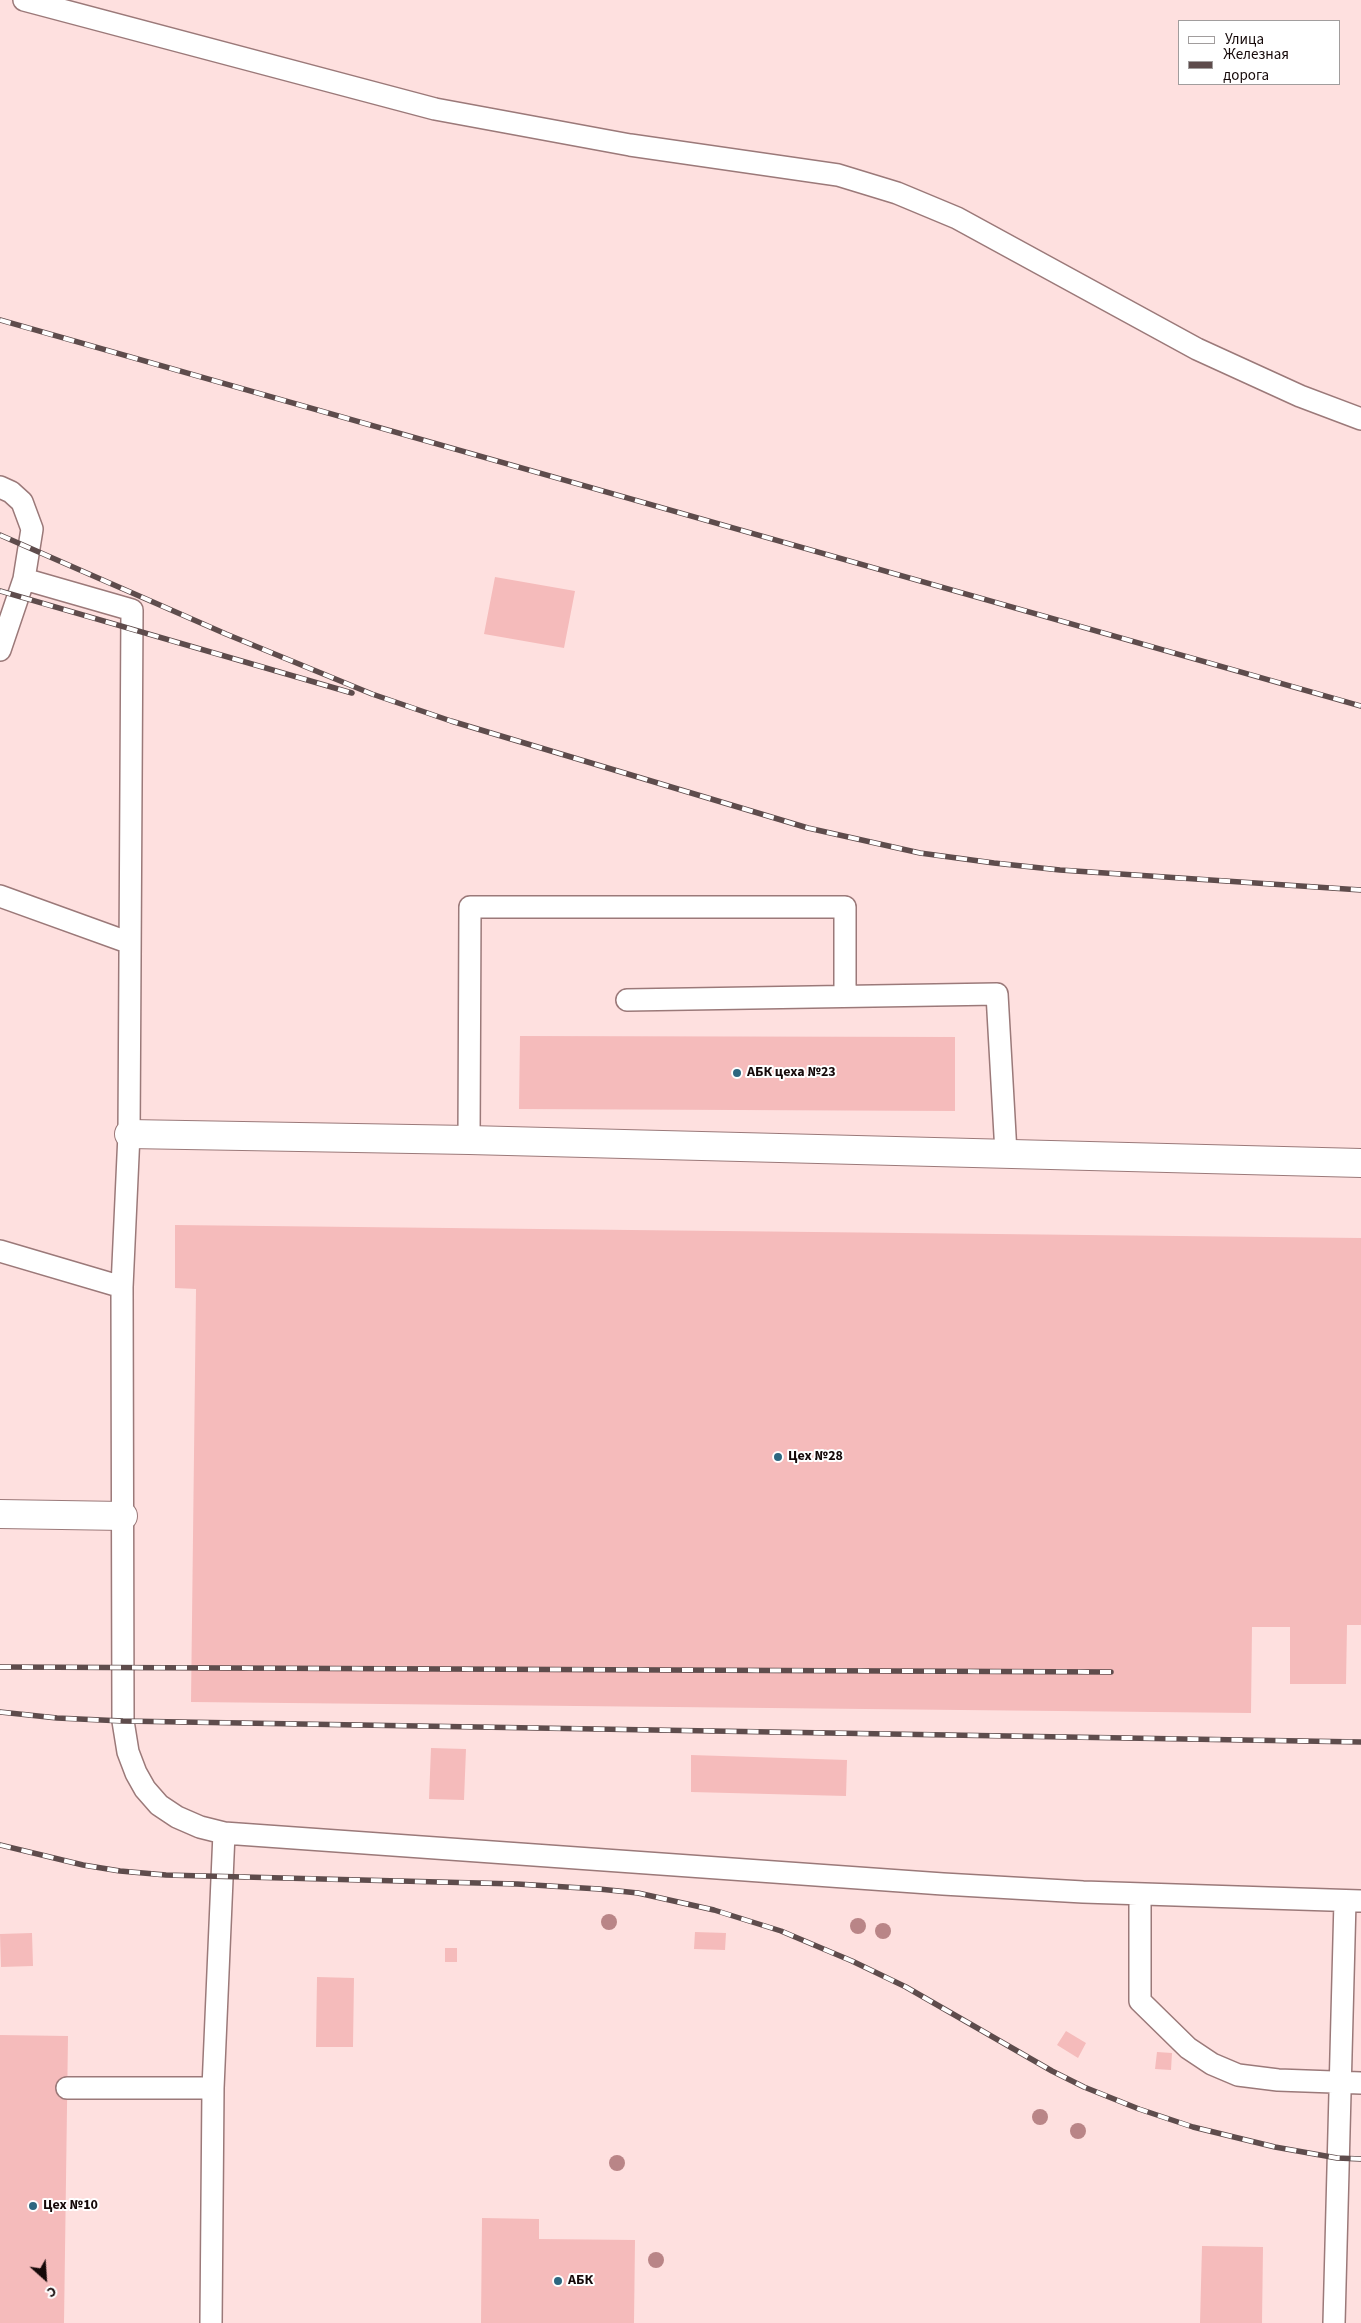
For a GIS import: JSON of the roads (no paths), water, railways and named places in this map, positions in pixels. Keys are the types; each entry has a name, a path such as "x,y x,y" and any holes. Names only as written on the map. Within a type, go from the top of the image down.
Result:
{"street":[{"path":"129,1134 469,1140 1361,1163"},
{"path":"0,1514 123,1516"}],"lane":[{"path":"24,0 435,109 630,145 838,175 897,193 957,218 1197,349 1300,396 1361,419"},
{"path":"0,486 11,492 22,502 32,528 24,579 0,650"},
{"path":"24,579 132,610 129,1134 122,1287 123,1721 128,1752 145,1789 159,1805 177,1818 200,1828 224,1832 793,1874 1140,1894 1353,1901 1340,2083 1334,2323"},
{"path":"0,896 130,943"},
{"path":"469,1140 470,907 845,907 845,996"},
{"path":"627,1000 997,994 1006,1153"},
{"path":"0,1251 122,1287"},
{"path":"211,2323 213,2088 224,1832"},
{"path":"1140,1894 1140,2001 1170,2033 1212,2064 1238,2075 1278,2080 1361,2083"},
{"path":"67,2088 213,2088"}],"railway":[{"path":"0,320 1361,706"},
{"path":"0,535 226,634 372,694 451,721 808,828 920,853 994,863 1060,870 1361,890"},
{"path":"0,591 352,693"},
{"path":"0,1667 1111,1672"},
{"path":"0,1712 57,1718 123,1721 1361,1742"},
{"path":"0,1845 83,1865 120,1871 166,1875 517,1884 599,1889 638,1893 714,1910 781,1931 852,1961 906,1987 1052,2071 1084,2087 1139,2109 1193,2127 1275,2147 1337,2158 1361,2159"}],"place":[{"name":"АБК цеха №23","path":"737,1073"},
{"name":"Цех №28","path":"778,1457"},
{"name":"Цех №10","path":"33,2206"},
{"name":"АБК","path":"558,2281"}]}
